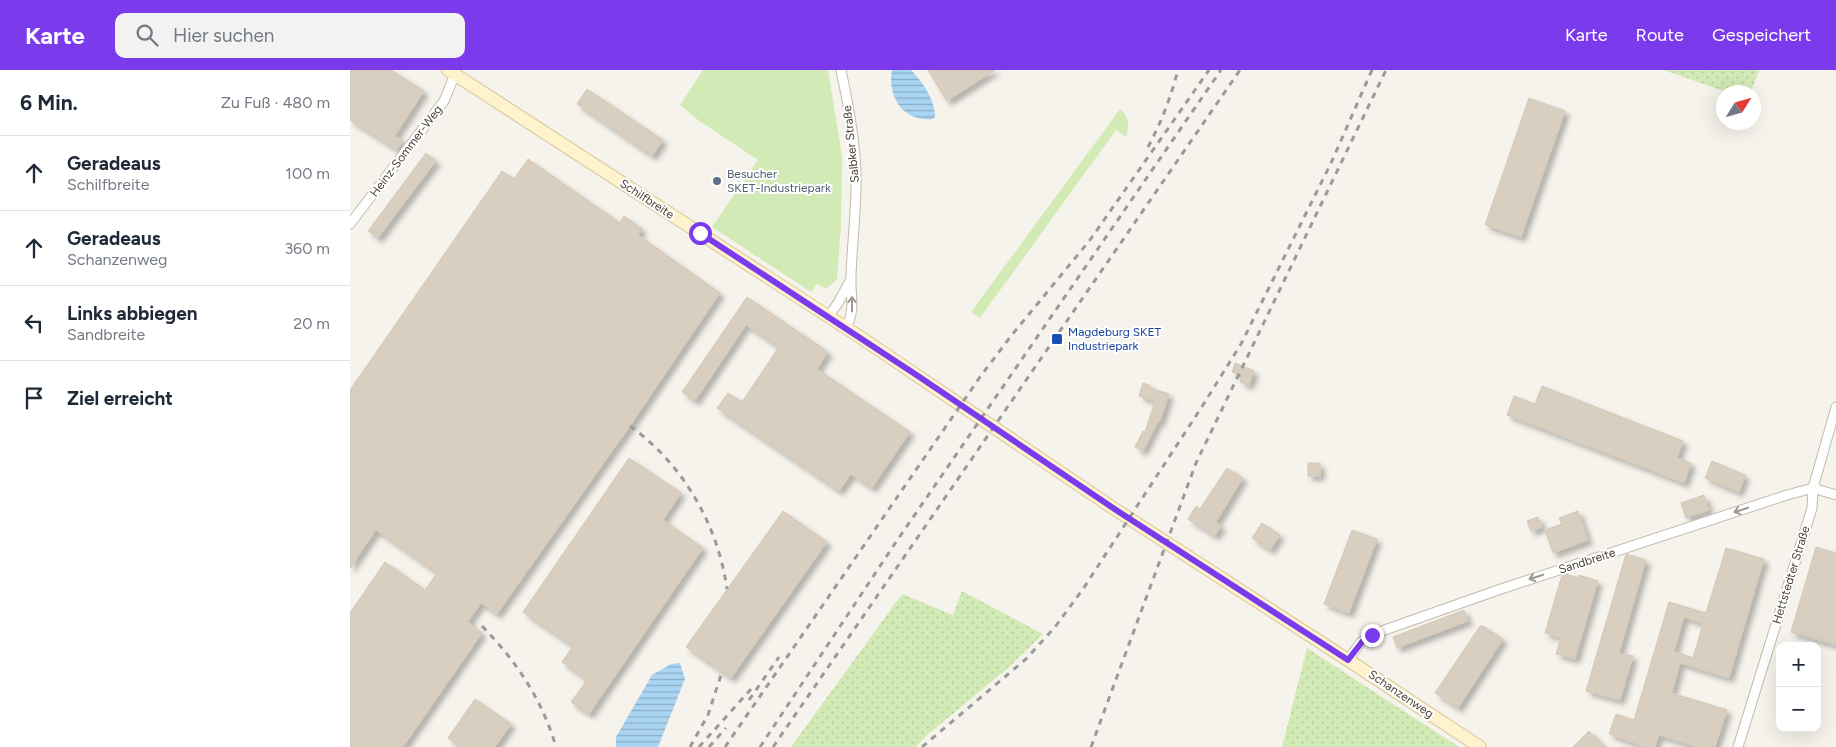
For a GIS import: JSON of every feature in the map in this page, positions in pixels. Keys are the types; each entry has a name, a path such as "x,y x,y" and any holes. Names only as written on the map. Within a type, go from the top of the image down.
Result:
{"main road":[{"name":"Schilfbreite","path":"452,72 846,328"},
{"name":"Schanzenweg","path":"846,328 1116,510 1480,747"}],"street":[{"name":"Salbker Straße","path":"841,70 856,172 851,318 846,328"},
{"name":"Heinz-Sommer-Weg","path":"350,224 444,101 452,72"},
{"name":"Salbker Straße","path":"828,317 838,303 851,278"},
{"name":"Hettstedter Straße","path":"1738,747 1812,508 1812,488 1836,407"},
{"name":"Sandbreite","path":"1348,660 1362,642 1376,633 1398,624 1812,488"},
{"path":"1812,488 1836,495"}],"green space":[{"path":"703,70 828,70 842,156 841,224 837,279 826,289 817,284 811,292 712,227 758,160 698,120 680,105"},
{"path":"1664,70 1759,70 1754,85 1716,85 1716,88"},
{"path":"1120,109 1128,122 1126,137 1116,130 980,318 971,312"},
{"path":"962,591 1043,634 1009,667 925,737 916,747 791,747 902,594 953,615"},
{"path":"1307,648 1459,747 1282,747"}],"water":[{"path":"892,70 911,70 915,74 933,104 935,117 933,119 922,119 913,116 899,106 892,89"},
{"path":"680,663 685,679 658,747 616,747 616,737 652,675 671,664"}],"building":[{"path":"350,70 391,70 424,91 395,136 403,141 397,150 350,120"},
{"path":"928,70 995,70 947,101"},
{"path":"587,89 663,140 652,156 577,104"},
{"path":"1529,98 1565,111 1521,237 1485,225"},
{"path":"426,153 436,161 378,238 368,231"},
{"path":"528,159 620,223 624,216 642,229 638,235 720,293 630,426 497,614 481,603 468,622 482,633 403,747 350,747 350,613 385,562 425,590 437,573 376,530 350,568 350,390 502,171 514,179"},
{"path":"747,297 828,352 817,369 910,432 872,488 851,474 839,491 717,408 728,393 742,402 779,347 746,325 695,401 682,392"},
{"path":"1235,363 1254,371 1249,385 1240,382 1242,376 1232,372"},
{"path":"1143,383 1151,386 1150,388 1169,394 1160,422 1158,421 1143,451 1135,447 1143,431 1145,432 1155,401 1139,396"},
{"path":"1542,386 1683,441 1677,458 1691,463 1684,483 1507,415 1514,396 1535,404"},
{"path":"629,458 681,493 663,520 703,548 589,714 571,702 587,680 562,662 573,646 523,612"},
{"path":"1712,461 1745,475 1739,492 1705,478"},
{"path":"1308,463 1320,463 1320,476 1308,476"},
{"path":"1227,468 1243,478 1216,522 1221,526 1215,536 1188,519 1196,506 1200,509"},
{"path":"1704,495 1709,510 1686,518 1681,503"},
{"path":"783,511 827,542 731,678 686,647"},
{"path":"1578,511 1588,540 1553,553 1545,530 1562,524 1559,518"},
{"path":"1538,517 1542,527 1531,531 1527,521"},
{"path":"1262,523 1280,535 1270,550 1252,538"},
{"path":"1352,530 1377,539 1349,613 1324,604"},
{"path":"1816,547 1836,553 1836,645 1791,632"},
{"path":"1726,548 1764,559 1729,678 1680,663 1672,693 1727,710 1715,747 1697,747 1659,735 1655,747 1645,747 1609,734 1616,714 1634,720 1669,602 1706,613","holes":["1684,617 1703,624 1693,658 1674,651"]},
{"path":"1626,554 1646,560 1619,653 1633,656 1620,700 1586,691"},
{"path":"1566,574 1578,578 1579,575 1598,581 1575,659 1556,654 1561,638 1545,633 1562,575"},
{"path":"1464,610 1468,621 1397,648 1393,637"},
{"path":"1480,626 1503,639 1458,708 1435,693"},
{"path":"475,699 511,724 495,747 460,747 448,738"},
{"path":"1589,731 1605,747 1573,747"}],"railway":[{"path":"1148,147 1165,110 1178,70"},
{"path":"725,747 980,377 1090,240 1209,70"},
{"path":"760,747 896,542 1221,70"},
{"path":"773,747 1240,70"},
{"path":"922,747 1026,659 1055,627 1083,589 1241,344 1332,161 1372,70"},
{"path":"1091,747 1196,463 1386,70"},
{"path":"630,426 666,458 682,477 695,498 716,542 727,589"},
{"path":"482,626 517,667 543,713 556,747"},
{"path":"749,700 779,657"},
{"path":"690,747 708,715 722,672"},
{"path":"699,747 751,689"},
{"path":"709,747 726,728"}],"place":[{"name":"Besucher SKET-Industriepark","path":"717,181"},
{"name":"Magdeburg SKET Industriepark","path":"1057,339"}],"route":[{"path":"700,233 1016,441 1116,510 1348,660 1354,650 1372,635"}]}
